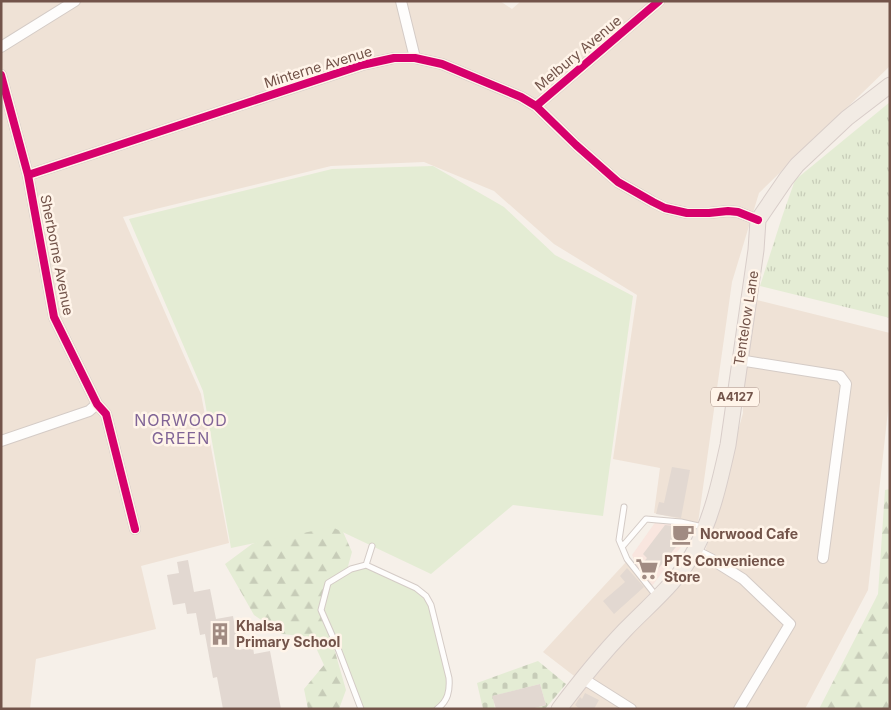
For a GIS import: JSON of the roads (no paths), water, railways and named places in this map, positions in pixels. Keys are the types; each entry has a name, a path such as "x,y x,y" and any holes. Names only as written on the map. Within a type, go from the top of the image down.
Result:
{"main road":[{"path":"758,220 797,165 848,118 890,85"},
{"name":"Tentelow Lane","path":"559,709 582,678 625,630 658,598 682,569 709,522 726,453 756,250 758,220"}],"street":[{"path":"1,47 76,1"},
{"path":"401,1 415,58"},
{"name":"Melbury Avenue","path":"536,106 659,1"},
{"name":"Minterne Avenue","path":"28,175 362,65 394,58 415,58 442,64 521,97 536,106 618,182 653,202 687,213 728,211 738,212 758,220"},
{"name":"Sherborne Avenue","path":"1,75 28,175 54,317 97,404 106,414 135,530"},
{"path":"740,360 840,376 846,384 823,558"},
{"path":"1,441 89,412 97,404"},
{"path":"694,551 712,559 743,579 790,624 739,709"},
{"path":"582,678 631,709"}],"lane":[{"path":"624,508 619,540 627,559 658,598"},
{"path":"622,547 646,519 681,522 705,528"},
{"path":"366,565 372,546"},
{"path":"361,709 321,610 328,583 351,569 366,565 416,588 426,596 431,605 450,687 448,696 437,709"}],"place":[{"name":"Norwood Cafe","path":"683,534"},
{"name":"PTS Convenience Store","path":"647,569"},
{"name":"Khalsa Primary School","path":"220,634"}],"district":[{"name":"NORWOOD GREEN","path":"181,429"}]}
